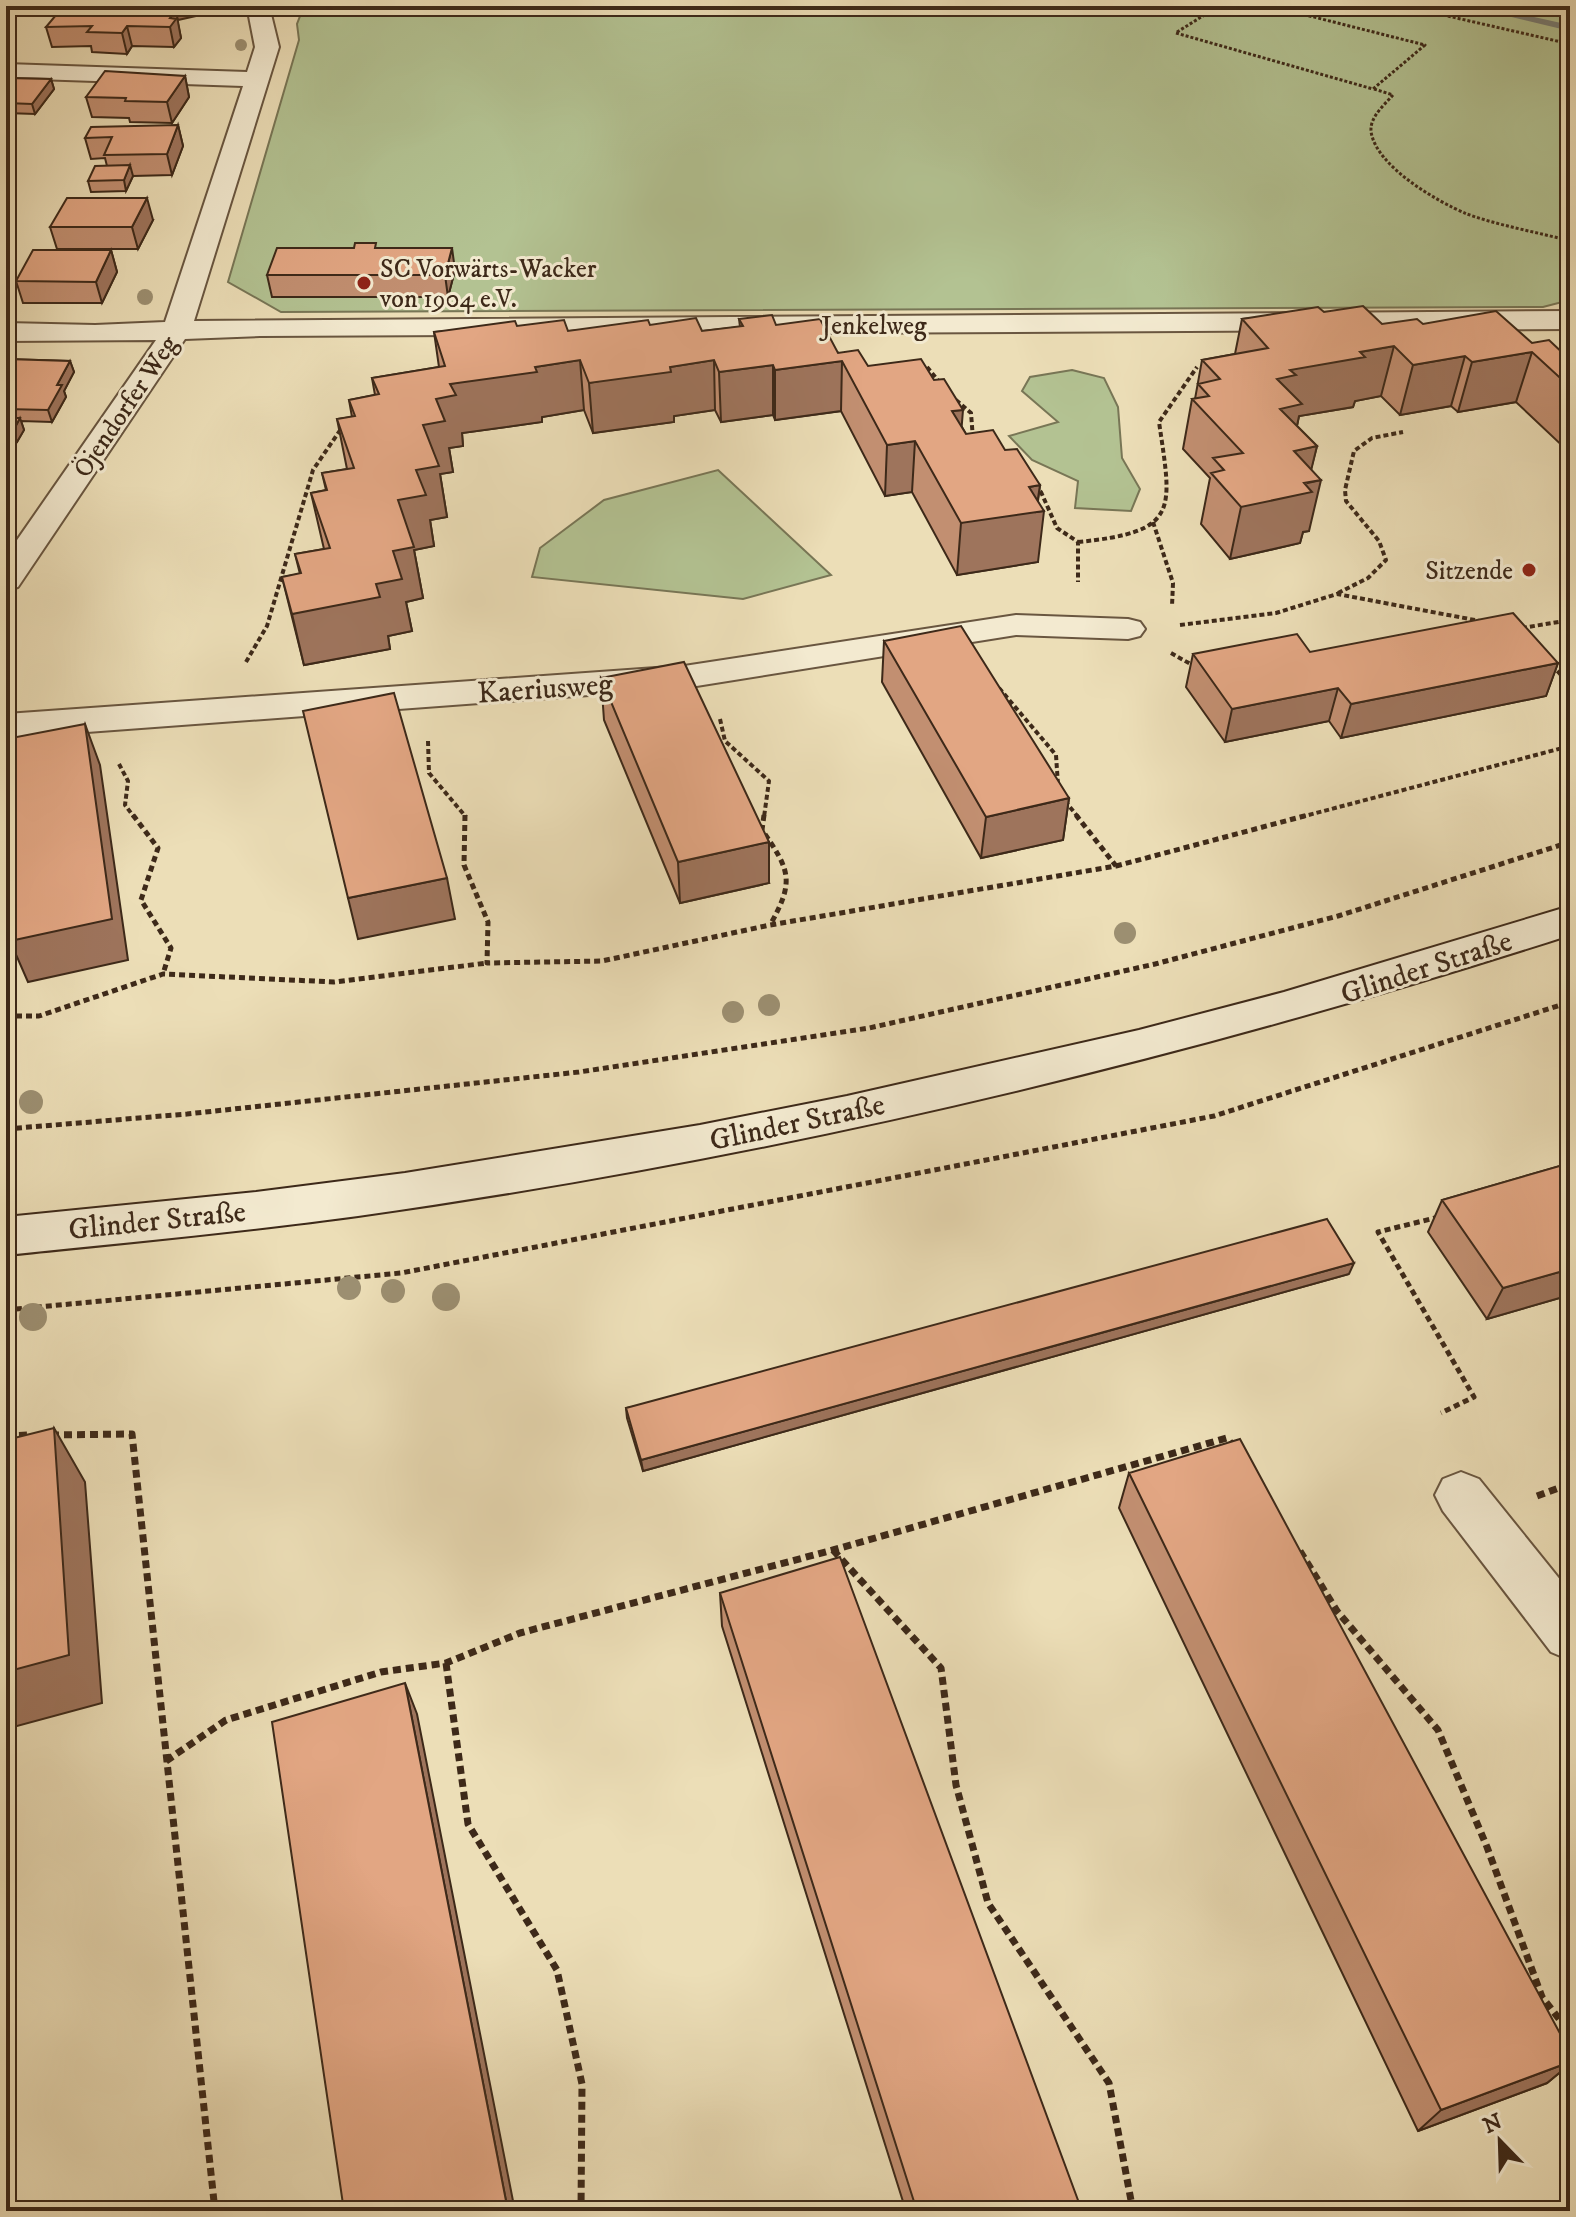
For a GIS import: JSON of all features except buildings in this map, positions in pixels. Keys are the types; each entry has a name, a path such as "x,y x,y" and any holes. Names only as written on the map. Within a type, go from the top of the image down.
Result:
{"street":[{"name":"Öjendorfer Weg","path":"6,580 177,330 254,79 267,47 258,6"},
{"path":"6,71 254,79"},
{"name":"Jenkelweg","path":"6,332 95,334 260,327 1570,320"},
{"name":"Kaeriusweg","path":"6,726 710,674 1016,625 1128,629"},
{"name":"Glinder Straße","path":"6,1236 404,1191 669,1149 977,1084 1314,1002 1570,920"},
{"path":"1461,1495 1570,1634"}],"path":[{"path":"1219,6 1176,33 1393,95 1375,115 1371,131 1384,160 1427,193 1468,214 1570,241"},
{"path":"1270,6 1425,45 1373,89"},
{"path":"1404,6 1570,44"},
{"path":"1028,485 1041,492 1057,528 1078,542 1122,538 1153,522 1168,498 1159,422 1208,353 1265,323"},
{"path":"896,325 948,393 971,413 974,452"},
{"path":"217,711 267,626 313,470 338,429 349,423"},
{"path":"1128,629 1276,613 1337,594 1368,578 1386,560 1382,542 1347,505 1344,490 1351,472 1350,460 1355,448 1373,437 1403,432"},
{"path":"1153,522 1173,583 1171,626"},
{"path":"1078,542 1078,627"},
{"path":"1337,594 1490,623"},
{"path":"1530,640 1520,629 1570,620"},
{"path":"1128,629 1199,669"},
{"path":"955,635 1056,755 1058,793 1116,866"},
{"path":"1550,663 1570,685"},
{"path":"710,674 725,741 769,781 762,830 784,861 789,892 770,925"},
{"path":"427,697 429,773 466,816 464,865 488,922 487,963"},
{"path":"6,1016 39,1016 163,974 334,982 487,963 602,961 770,925 1116,866 1570,746"},
{"path":"114,755 128,781 125,805 158,848 141,900 171,948 163,974"},
{"path":"6,1129 187,1114 579,1072 869,1028 1155,964 1338,916 1570,842"},
{"path":"6,1310 401,1273 1214,1116 1570,1002"},
{"path":"1441,1413 1474,1397 1378,1232 1452,1213"},
{"path":"6,1436 132,1434 215,2211"},
{"path":"166,1761 226,1720 381,1672 446,1663 520,1633 833,1550 1227,1438 1235,1451"},
{"path":"1295,1544 1337,1611 1438,1730 1487,1847 1542,1997 1570,2033"},
{"path":"833,1550 941,1668 956,1785 988,1903 1109,2083 1133,2211"},
{"path":"446,1663 468,1824 557,1970 582,2084 581,2211"}],"green space":[{"path":"304,6 1549,6 1570,10 1570,300 1543,307 281,312 228,282 299,40 297,24"},
{"path":"1072,370 1104,378 1118,407 1122,458 1140,489 1131,511 1075,508 1078,481 1032,460 1009,436 1058,422 1022,391 1030,377"},
{"path":"718,470 831,575 743,599 532,577 540,548 604,500"}],"waterway":[{"path":"1471,6 1570,28"}],"place":[{"name":"SC Vorwärts-Wacker von 1904 e.V.","path":"364,283"},
{"name":"Sitzende","path":"1529,570"}]}
